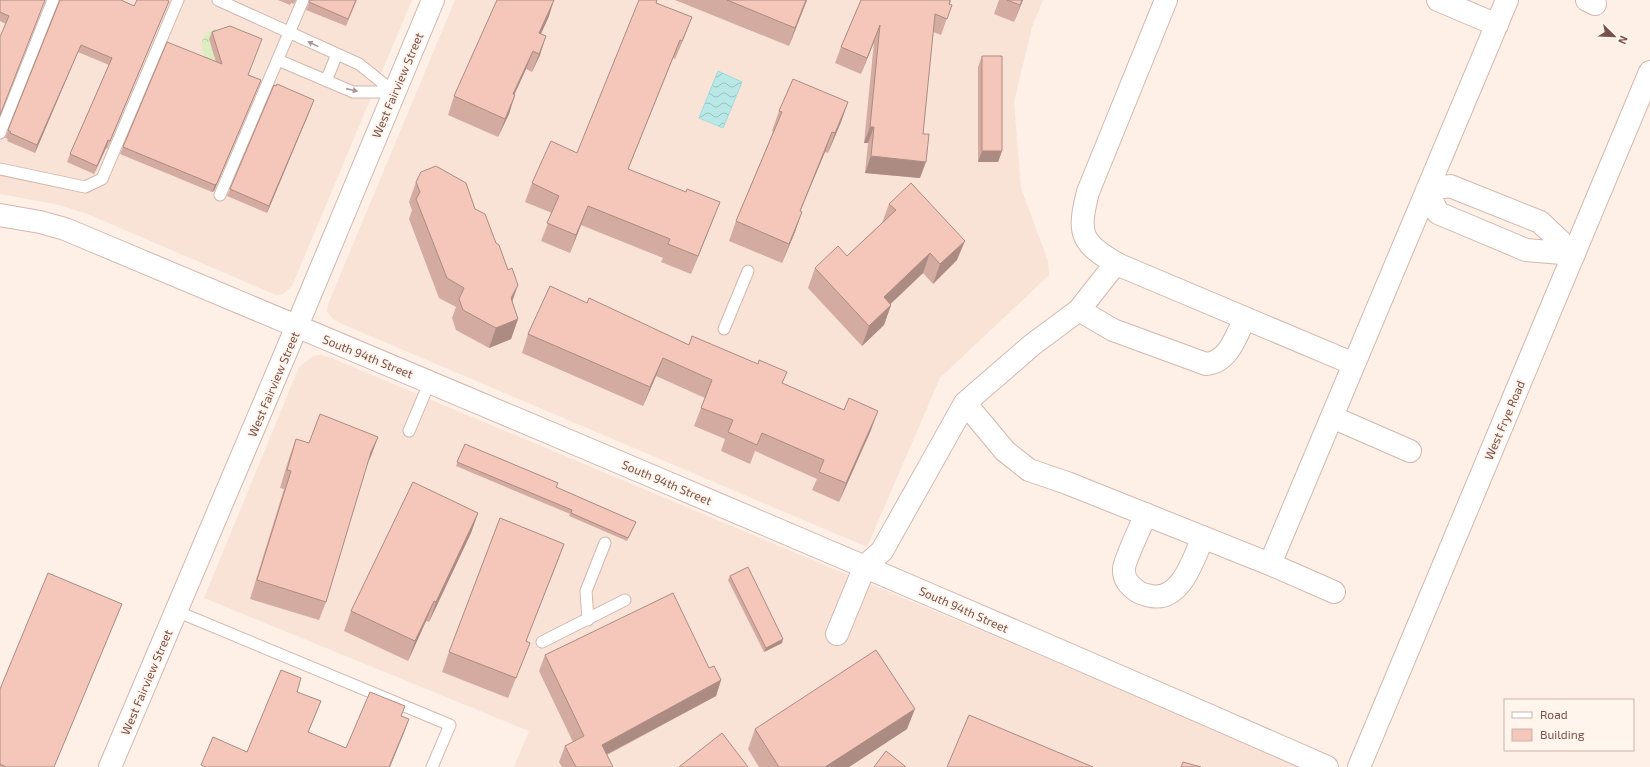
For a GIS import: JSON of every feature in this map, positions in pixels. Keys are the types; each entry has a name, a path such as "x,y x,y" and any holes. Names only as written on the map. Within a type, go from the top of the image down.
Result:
{"street":[{"name":"West Fairview Street","path":"110,767 433,0"},
{"path":"1166,0 1088,192 1082,217 1085,237 1096,252 1116,263 1354,364"},
{"path":"1438,0 1497,25"},
{"path":"1270,564 1507,0"},
{"name":"West Frye Road","path":"1359,767 1650,72"},
{"path":"1427,190 1450,186 1540,222 1574,254"},
{"path":"1427,190 1438,212 1526,250 1574,254"},
{"name":"South 94th Street","path":"0,215 40,222 65,230 430,381 864,566 1327,767"},
{"path":"837,634 864,566 882,551 965,403 1032,344 1078,310 1116,263"},
{"path":"1078,310 1113,330 1206,364 1215,363 1224,356 1245,318"},
{"path":"965,403 1005,451 1030,470 1146,514 1270,564 1334,592"},
{"path":"1332,417 1410,451"},
{"path":"1146,514 1124,568 1127,582 1139,593 1158,597 1170,594 1179,585 1191,564 1203,537"}],"lane":[{"path":"0,133 53,0"},
{"path":"0,168 84,187 102,179 178,0"},
{"path":"218,0 359,64 394,92"},
{"path":"220,195 303,0"},
{"path":"326,81 337,54"},
{"path":"278,60 353,92 394,92"},
{"path":"724,329 748,271"},
{"path":"409,431 430,381"},
{"path":"588,620 586,591 605,543"},
{"path":"542,642 625,600"},
{"path":"176,611 450,725 432,767"}],"shaded area":[{"path":"0,0 412,0 292,286 283,294 276,295 90,215 59,205 0,194"},
{"path":"455,0 1043,0 1032,27 1014,102 1021,188 1048,261 1049,275 940,378 867,547 342,324 333,319 327,312 328,304"},
{"path":"320,355 329,357 1306,767 514,767 529,731 204,598 299,367 313,356"}],"green space":[{"path":"215,29 226,30 221,63 209,61 205,57 202,47 203,38 210,31"}],"water":[{"path":"718,71 742,82 723,128 699,118"}],"building":[{"path":"0,0 45,0 0,115 0,37 9,16 0,12"},
{"path":"60,0 121,0 134,6 137,0 169,1 110,141 108,140 97,166 70,154 112,58 81,45 37,145 10,133 11,132 8,130"},
{"path":"310,0 356,0 348,19 309,2"},
{"path":"497,0 554,0 539,33 546,36 539,54 533,51 513,94 515,95 505,119 454,96"},
{"path":"639,0 657,0 656,3 692,17 682,41 680,40 628,169 686,192 687,189 720,202 698,256 668,244 670,239 588,206 576,235 547,223 559,196 532,183 551,141 577,153"},
{"path":"727,0 806,0 795,28"},
{"path":"861,0 950,0 949,4 952,5 947,19 935,14 923,134 929,134 926,162 871,156 874,127 870,127 880,25 867,58 841,47"},
{"path":"1007,0 1022,0 1020,5"},
{"path":"230,26 262,39 248,75 261,80 217,183 215,185 123,147 167,42 222,64 212,32"},
{"path":"982,56 1002,56 1002,151 982,151"},
{"path":"793,79 848,102 835,133 832,132 800,211 802,212 789,244 736,221 782,112 779,111"},
{"path":"277,84 314,100 269,206 230,189 274,85 276,86"},
{"path":"436,166 466,183 475,209 485,214 508,270 512,268 518,285 511,298 518,319 496,328 463,310 459,299 464,288 447,278 416,199 420,192 416,182 421,172"},
{"path":"911,183 965,241 940,264 930,253 884,297 891,305 869,326 815,268 838,246 847,256 896,210 889,204"},
{"path":"550,286 587,303 589,298 689,345 692,336 758,364 759,360 787,372 782,383 844,410 849,398 878,411 846,483 819,472 824,460 762,433 757,445 728,432 733,420 701,408 712,380 663,358 650,387 528,334"},
{"path":"320,414 378,437 371,452 326,602 257,580 291,471 287,470 296,439 309,443"},
{"path":"465,444 558,483 556,487 636,522 628,538 571,513 572,510 457,462"},
{"path":"413,482 478,513 436,602 434,601 415,641 351,611"},
{"path":"500,518 564,544 526,641 530,643 516,678 449,652"},
{"path":"748,567 783,639 766,648 730,576"},
{"path":"48,573 122,604 54,767 6,767 0,764 0,689"},
{"path":"673,593 709,668 714,666 721,680 602,745 613,767 576,767 565,746 584,736 545,655"},
{"path":"876,650 915,709 825,767 779,767 755,729"},
{"path":"281,670 301,678 297,692 321,701 308,732 346,748 370,692 405,706 401,716 409,719 389,767 205,767 201,765 213,737 247,752"},
{"path":"969,715 1093,767 947,767"},
{"path":"722,733 748,767 679,767"},
{"path":"886,751 906,767 874,767"},
{"path":"1183,762 1201,767 1181,767"}]}
